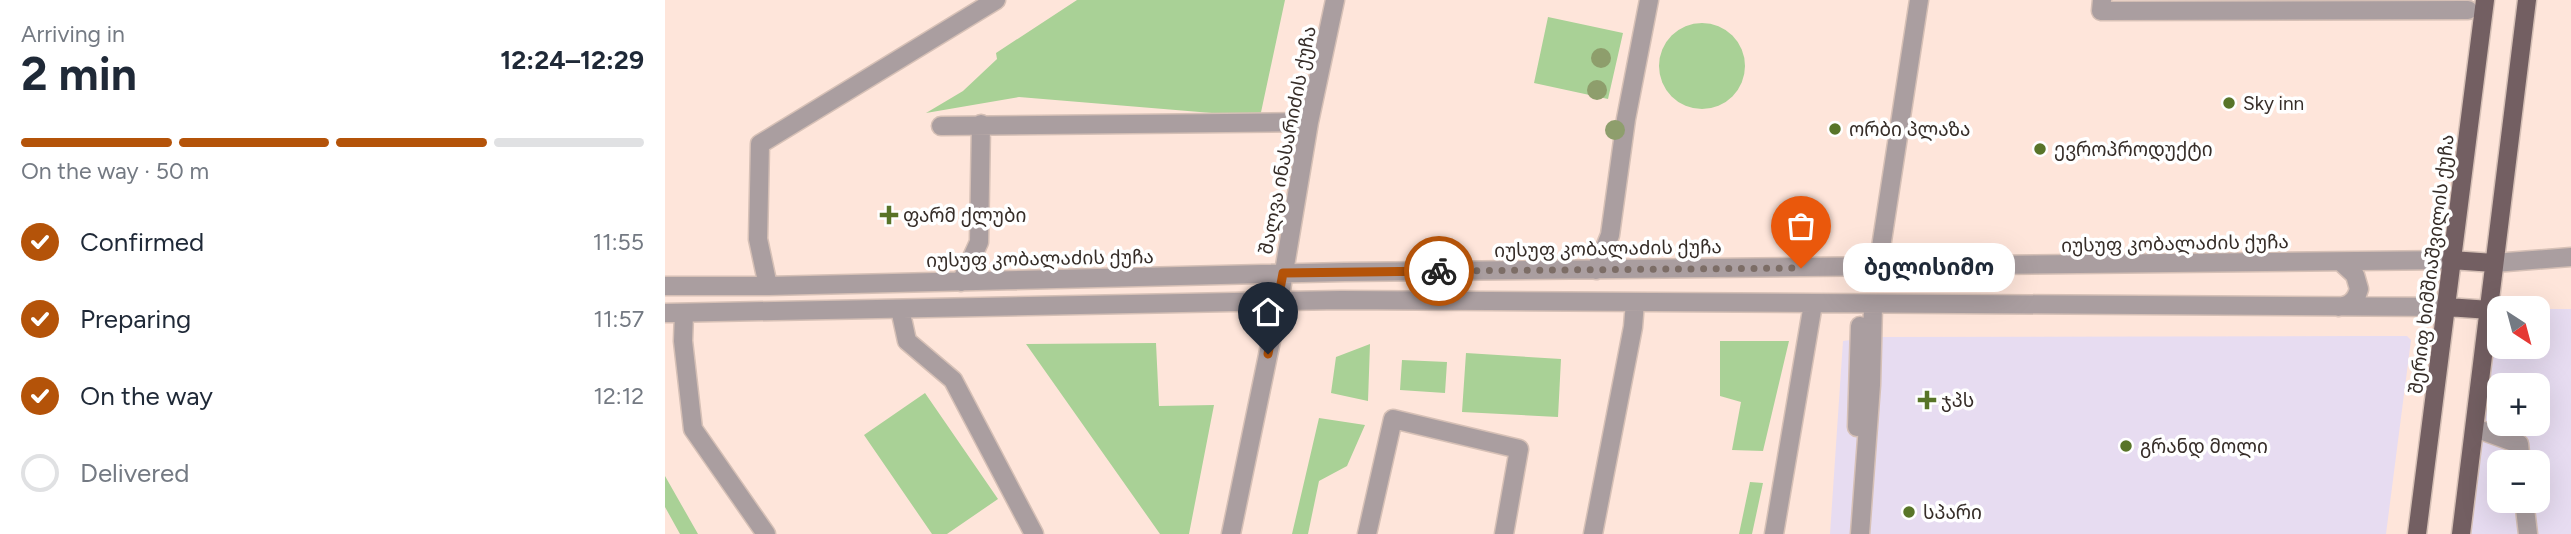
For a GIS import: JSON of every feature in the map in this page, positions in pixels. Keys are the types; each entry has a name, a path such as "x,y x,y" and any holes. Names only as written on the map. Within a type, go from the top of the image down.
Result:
{"main road":[{"name":"შერიფ ხიმშიაშვილის ქუჩა","path":"2417,534 2485,0"},
{"path":"2491,296 2527,0"},
{"name":"იუსუფ კობალაძის ქუჩა","path":"2451,260 2494,263"},
{"path":"2447,307 2487,310"},
{"path":"2461,534 2487,334"}],"street":[{"path":"768,286 758,239 759,144 996,0"},
{"name":"შალვა ინასარიძის ქუჩა","path":"1231,534 1279,302 1309,122 1335,0"},
{"path":"1596,270 1610,234 1626,119 1649,0"},
{"path":"1878,267 1919,0"},
{"path":"2102,0 2101,11 2468,10"},
{"path":"941,126 1309,122"},
{"path":"961,282 979,242 981,124"},
{"path":"2494,263 2571,257"},
{"name":"იუსუფ კობალაძის ქუჩა","path":"665,285 768,286 1283,273 2451,260"},
{"path":"2335,307 2346,306 2352,302 2359,289 2355,275 2341,262"},
{"path":"665,313 1279,302 2447,307"},
{"path":"1594,534 1631,338 1635,302"},
{"path":"1774,534 1813,304"},
{"path":"1858,534 1867,305"},
{"path":"900,309 907,341 953,380 1034,534"},
{"path":"684,313 683,341 693,429 766,534"},
{"path":"1367,534 1393,419 1519,449 1504,534"},
{"path":"2475,428 2519,444 2520,450"},
{"path":"2526,513 2528,534"}],"shaded area":[{"path":"2550,309 2571,309 2571,534 2461,534 2487,333 2487,359 2550,359"},
{"name":"გრანდ მოლი","path":"2407,336 2411,340 2386,534 1830,534 1843,341 1873,337"}],"green space":[{"path":"1077,0 1285,0 1260,117 1019,97 926,113 963,91 997,59 996,53"},
{"path":"1548,17 1623,33 1608,99 1534,83"},
{"path":"1702,23 1718,27 1732,36 1741,50 1745,66 1741,82 1732,96 1718,105 1702,109 1686,105 1672,96 1663,82 1659,66 1663,50 1672,36 1686,27"},
{"path":"1720,341 1789,341 1763,451 1732,450 1741,402 1720,396"},
{"path":"1156,343 1159,406 1214,405 1189,534 1160,534 1026,344"},
{"path":"1370,344 1368,401 1331,393 1336,357"},
{"path":"1466,353 1561,359 1558,417 1462,412"},
{"path":"1402,360 1447,362 1445,393 1400,390"},
{"path":"925,393 998,499 947,534 932,534 864,435"},
{"path":"1319,418 1365,425 1347,466 1319,481 1308,534 1292,534"},
{"path":"665,476 698,534 680,534 665,507"},
{"path":"1750,482 1763,483 1752,534 1739,534"}],"way so far":[{"path":"1439,271 1801,268"}],"place":[{"name":"Sky inn","path":"2229,103"},
{"name":"ორბი პლაზა","path":"1835,129"},
{"name":"ევროპროდუქტი","path":"2040,149"},
{"name":"ფარმ ქლუბი","path":"889,215"},
{"name":"ბელისიმო","path":"1801,268"},
{"name":"ჯპს","path":"1927,400"},
{"name":"გრანდ მოლი","path":"2126,446"},
{"name":"სპარი","path":"1909,512"}],"route":[{"path":"1268,354 1283,273 1439,271"}]}
